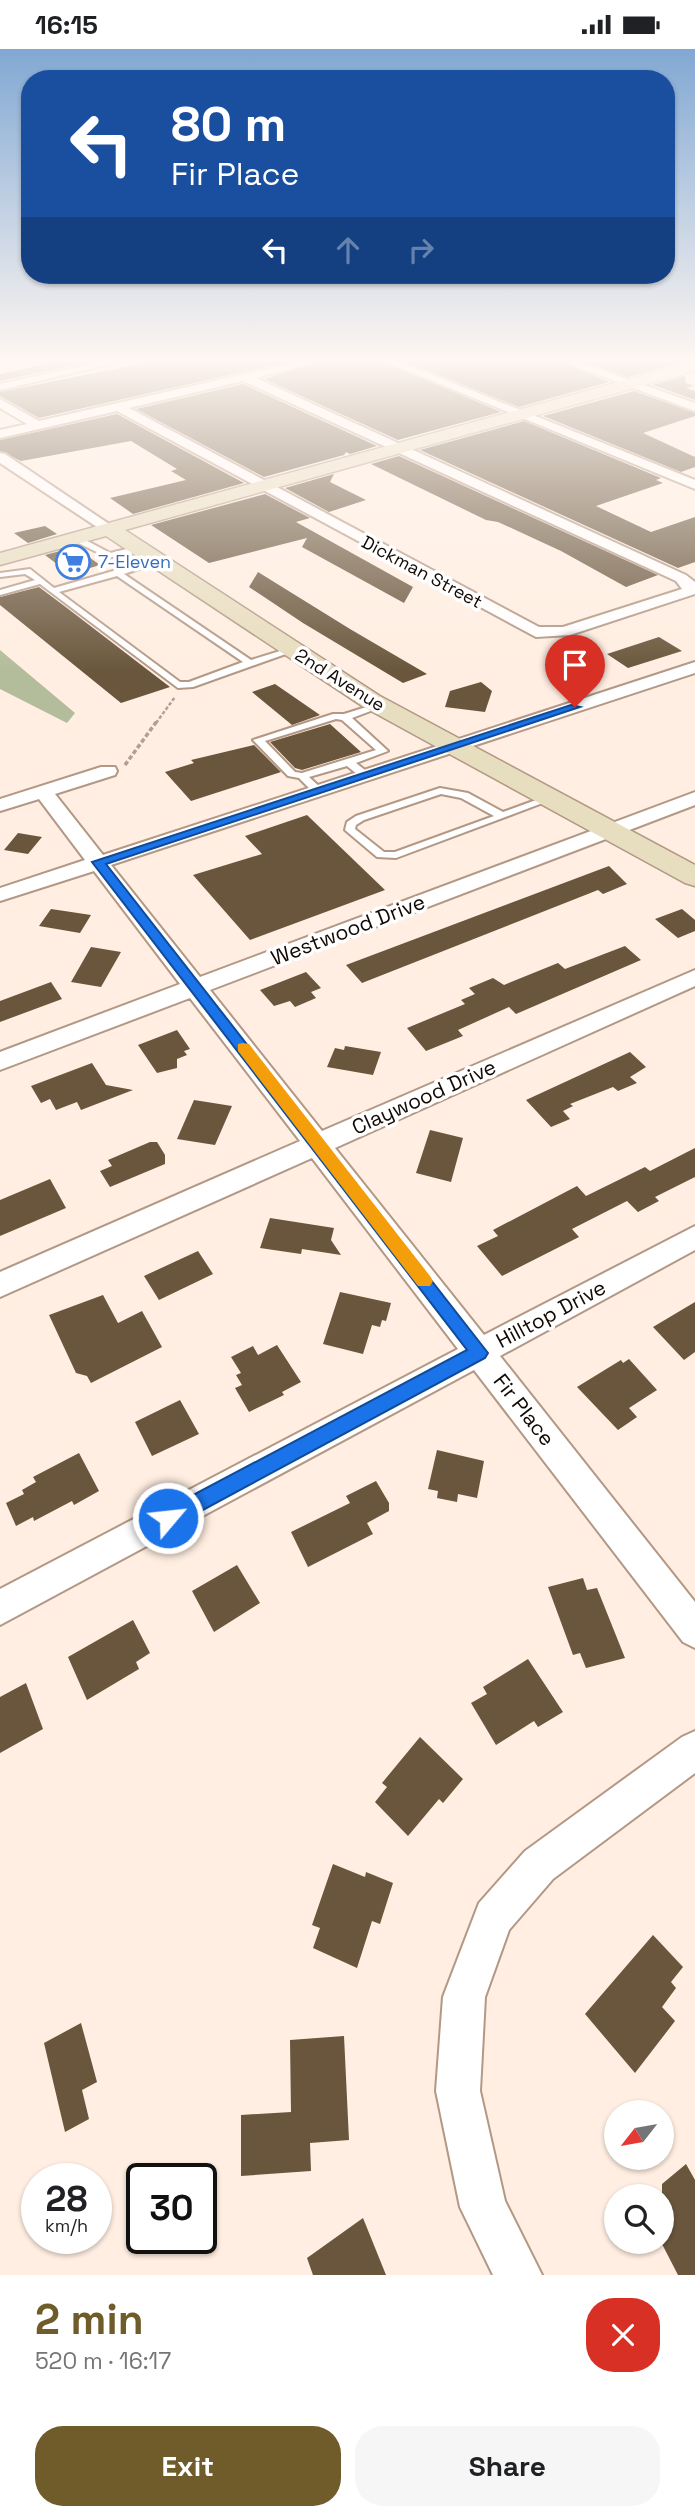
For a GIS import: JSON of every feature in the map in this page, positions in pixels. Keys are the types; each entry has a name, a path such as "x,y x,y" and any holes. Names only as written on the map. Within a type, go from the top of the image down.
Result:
{"street":[{"name":"2nd Avenue","path":"12,465 379,706 695,877"},
{"name":"Dickman Street","path":"225,465 531,630 545,633 564,632 687,594 689,585 681,578 436,465"},
{"path":"0,559 336,465"},
{"path":"646,465 695,485"},
{"path":"0,895 695,667"},
{"path":"0,806 108,771"},
{"name":"Fir Place","path":"43,792 695,1630"},
{"name":"Westwood Drive","path":"0,1061 695,798"},
{"name":"Claywood Drive","path":"0,1285 695,977"},
{"name":"Hilltop Drive","path":"0,1608 695,1237"},
{"path":"518,2275 483,2207 458,2091 464,1997 493,1917 539,1864 695,1750"}],"lane":[{"path":"75,538 109,556 148,555"},
{"path":"52,591 118,573 148,555"},
{"path":"0,575 27,572 177,685 190,685 293,650"},
{"path":"118,573 250,663"},
{"path":"0,593 41,581"},
{"path":"345,717 383,751 302,776 292,774 258,740 379,706"},
{"path":"349,762 366,776"},
{"path":"302,776 318,791"},
{"path":"502,817 465,795 453,790 440,791 360,818 351,824 350,830 382,855 396,855 502,817 551,798"}],"path":[{"path":"108,771 129,764 176,696 169,690"}],"green space":[{"path":"0,650 75,713 67,723 0,689"}],"building":[{"path":"170,465 211,465 244,483 133,514 110,498 186,480 171,471 177,469"},
{"path":"241,465 308,465 264,477"},
{"path":"373,465 418,465 658,575 626,587 561,551 498,522 486,520"},
{"path":"453,465 629,465 661,478 656,480 663,483 596,506 651,532 695,517 695,562 678,568"},
{"path":"663,465 695,465 681,472"},
{"path":"334,474 330,482 366,500 329,512 285,488"},
{"path":"265,494 310,518 296,522 413,587 404,603 302,547 307,538 209,563 151,525"},
{"path":"45,526 57,534 28,543 14,533"},
{"name":"7-Eleven","path":"75,547 100,565 70,574 45,555"},
{"path":"258,572 427,674 403,683 303,623 249,587"},
{"path":"39,587 170,687 121,703 0,605 0,597"},
{"path":"659,637 682,651 628,668 607,654"},
{"path":"481,682 492,691 485,712 445,707 450,691"},
{"path":"275,684 320,715 292,725 252,692"},
{"path":"330,724 361,752 302,770 295,768 270,742"},
{"path":"254,745 281,772 191,801 165,772 194,763 191,760"},
{"path":"307,815 385,890 250,940 193,875 262,854 245,836"},
{"path":"18,833 42,837 28,854 4,850"},
{"path":"609,866 627,884 603,894 598,890 362,983 346,965"},
{"path":"51,909 91,915 80,933 39,926"},
{"path":"682,909 695,920 695,931 678,938 655,919"},
{"path":"625,946 641,960 516,1014 509,1007 458,1030 463,1036 426,1051 407,1028 465,1004 461,1000 475,994 469,988 493,978 504,985 558,963 565,969"},
{"path":"91,947 121,952 101,987 71,982"},
{"path":"306,972 321,988 311,992 316,998 295,1007 290,1001 274,1006 260,990"},
{"path":"51,982 62,999 0,1022 0,1001"},
{"path":"177,1030 190,1049 184,1051 187,1055 177,1059 177,1068 157,1073 138,1045"},
{"path":"345,1046 381,1052 373,1075 327,1067 335,1048 344,1050"},
{"path":"630,1052 646,1067 630,1077 637,1083 618,1091 613,1087 570,1104 573,1106 563,1111 570,1119 551,1127 526,1100"},
{"path":"92,1063 106,1085 133,1090 81,1110 77,1102 56,1110 50,1099 41,1103 31,1086"},
{"path":"194,1100 232,1106 215,1145 177,1139"},
{"path":"430,1130 463,1138 451,1182 416,1173"},
{"path":"150,1142 157,1142 165,1155 165,1164 110,1187 100,1171 112,1166 108,1160"},
{"path":"695,1148 695,1177 655,1197 659,1201 638,1212 627,1201 572,1229 579,1237 502,1276 477,1246 498,1236 493,1230 577,1186 586,1196 645,1167 650,1171"},
{"path":"50,1179 66,1208 0,1236 0,1200"},
{"path":"270,1218 334,1228 331,1240 341,1255 302,1249 301,1254 260,1248"},
{"path":"198,1251 213,1274 159,1300 144,1276"},
{"path":"340,1292 391,1303 386,1321 382,1320 380,1327 372,1325 363,1354 323,1344"},
{"path":"103,1295 118,1323 142,1311 162,1347 91,1383 87,1376 76,1373 49,1315"},
{"path":"695,1302 695,1352 684,1360 653,1327"},
{"path":"277,1345 301,1382 282,1392 284,1395 249,1412 235,1388 242,1385 236,1375 241,1373 231,1357 253,1346 258,1355"},
{"path":"629,1359 657,1390 629,1408 637,1417 618,1430 577,1387 621,1360 623,1363"},
{"path":"180,1400 199,1434 152,1456 135,1422"},
{"path":"437,1450 484,1461 477,1498 458,1494 457,1502 437,1498 438,1491 428,1489"},
{"path":"79,1453 99,1491 74,1505 72,1501 34,1521 33,1517 16,1526 6,1503 24,1494 22,1490 36,1482 33,1477"},
{"path":"376,1481 389,1503 389,1511 367,1523 373,1534 308,1567 291,1532 350,1503 346,1496"},
{"path":"237,1565 260,1603 214,1632 192,1591"},
{"path":"583,1578 587,1590 597,1588 625,1658 586,1668 580,1653 573,1655 548,1587"},
{"path":"133,1620 150,1653 136,1662 139,1669 87,1700 68,1657"},
{"path":"528,1659 563,1712 538,1727 534,1721 496,1745 471,1703 487,1694 483,1687"},
{"path":"26,1683 43,1729 0,1753 0,1697"},
{"path":"420,1737 463,1779 443,1803 439,1799 408,1836 375,1802 387,1787 382,1783"},
{"path":"333,1864 365,1877 366,1872 393,1883 380,1924 372,1921 357,1968 313,1948 320,1928 312,1925"},
{"path":"653,1935 683,1967 671,1982 676,1988 662,2007 675,2021 635,2073 585,2014"},
{"path":"81,2023 97,2082 82,2090 89,2119 65,2132 44,2043"},
{"path":"344,2036 349,2140 310,2143 311,2171 241,2176 241,2115 291,2112 290,2040"},
{"path":"686,2164 695,2180 695,2275 678,2275 667,2254 674,2254 674,2184 662,2184"},
{"path":"363,2218 386,2275 313,2275 307,2258"}],"slow traffic":[{"path":"243,1048 424,1281"}],"place":[{"name":"7-Eleven","path":"73,562"}],"route":[{"path":"168,1518 479,1353 99,862 575,707"}]}
